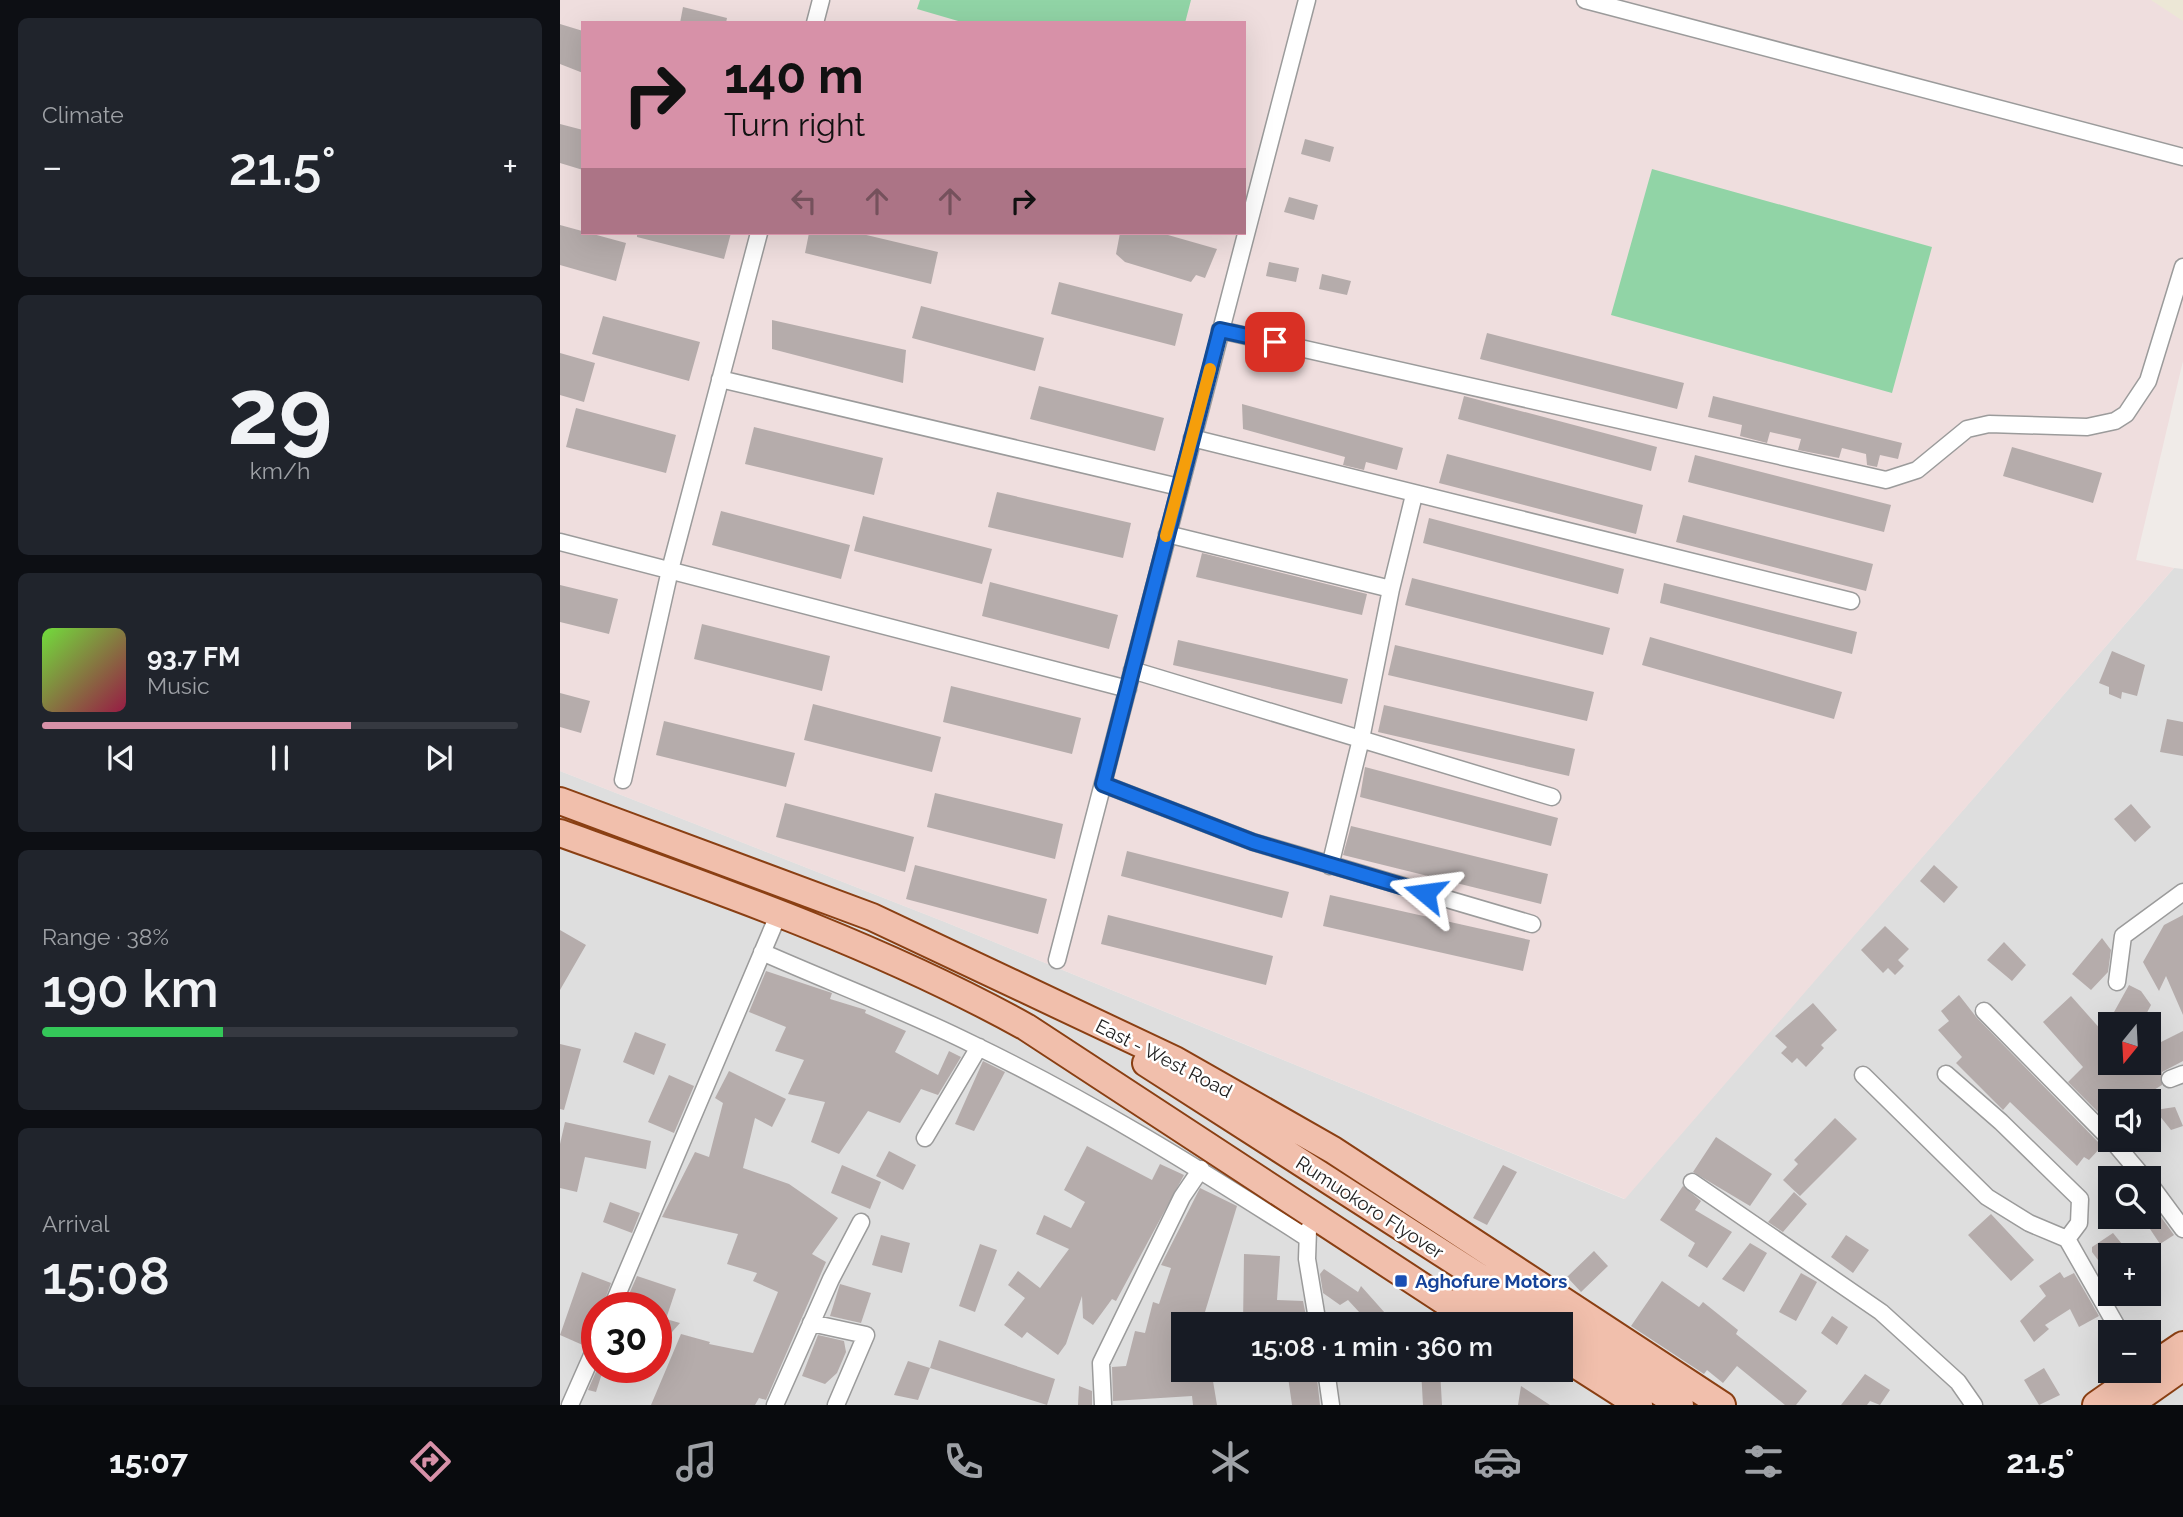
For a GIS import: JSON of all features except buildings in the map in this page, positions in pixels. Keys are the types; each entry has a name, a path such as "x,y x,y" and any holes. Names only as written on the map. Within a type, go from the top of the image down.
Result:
{"main road":[{"name":"East - West Road","path":"560,801 872,917 1175,1060 1333,1150 1722,1405"},
{"path":"560,834 779,913 939,981 1251,1143"},
{"path":"1048,999 1251,1143"},
{"path":"1026,1027 1309,1227 1458,1312"},
{"name":"Rumuokoro Flyover","path":"1251,1143 1495,1312"},
{"name":"Rumuokoro Flyover","path":"1251,1143 1532,1312"},
{"path":"1573,1337 1680,1405"},
{"path":"2161,1359 2183,1345"},
{"path":"1573,1363 1639,1405"},
{"path":"2129,1405 2183,1367"},
{"path":"1571,1382 1607,1405"},
{"path":"2095,1405 2126,1383"}],"street":[{"path":"816,21 821,0"},
{"path":"1246,231 1307,0"},
{"path":"1585,0 2183,157"},
{"path":"623,780 670,570 758,235"},
{"path":"1056,960 1245,235"},
{"path":"1220,330 1886,480 1917,470 1967,429 1989,424 2087,427 2115,421 2126,414 2148,381 2183,267"},
{"path":"720,379 1179,487"},
{"path":"1192,438 1851,601"},
{"path":"1330,866 1414,495"},
{"path":"1167,534 1391,589"},
{"path":"560,541 1128,690"},
{"path":"1132,670 1552,797"},
{"path":"1103,784 1253,842 1532,924"},
{"path":"2117,982 2123,936 2183,892"},
{"path":"618,1292 779,913"},
{"path":"762,952 979,1047 1098,1108 1201,1169 1309,1227 1311,1286 1316,1312"},
{"path":"1984,1012 2098,1126"},
{"path":"925,1138 979,1047"},
{"path":"1946,1074 2001,1122 2080,1199 2079,1223 2067,1239"},
{"path":"1863,1075 1987,1196 2029,1223 2067,1239 2113,1320"},
{"path":"2122,1152 2134,1166"},
{"path":"1103,1405 1101,1363 1182,1197 1201,1169"},
{"path":"1692,1182 1881,1312 1958,1382 1974,1405"},
{"path":"2161,1199 2183,1229"},
{"path":"775,1405 811,1323 862,1223"},
{"path":"811,1323 866,1335 836,1405"},
{"path":"570,1405 581,1380"},
{"path":"1328,1382 1331,1405"}],"shaded area":[{"path":"560,0 2183,0 2183,361 2136,560 2174,568 1625,1199 945,922 560,771"},
{"path":"2151,0 2183,0 2183,21"},
{"path":"2174,568 2183,569 2183,1405 560,1405 560,771 945,922 1624,1199"}],"green space":[{"path":"920,0 1191,0 1186,21 958,21 917,9"},
{"path":"1652,169 1932,247 1892,393 1611,315"}],"slow traffic":[{"path":"1166,536 1210,369"}],"place":[{"name":"Aghofure Motors","path":"1401,1281"}],"route":[{"path":"1275,342 1220,330 1103,784 1253,842 1425,893"}]}
